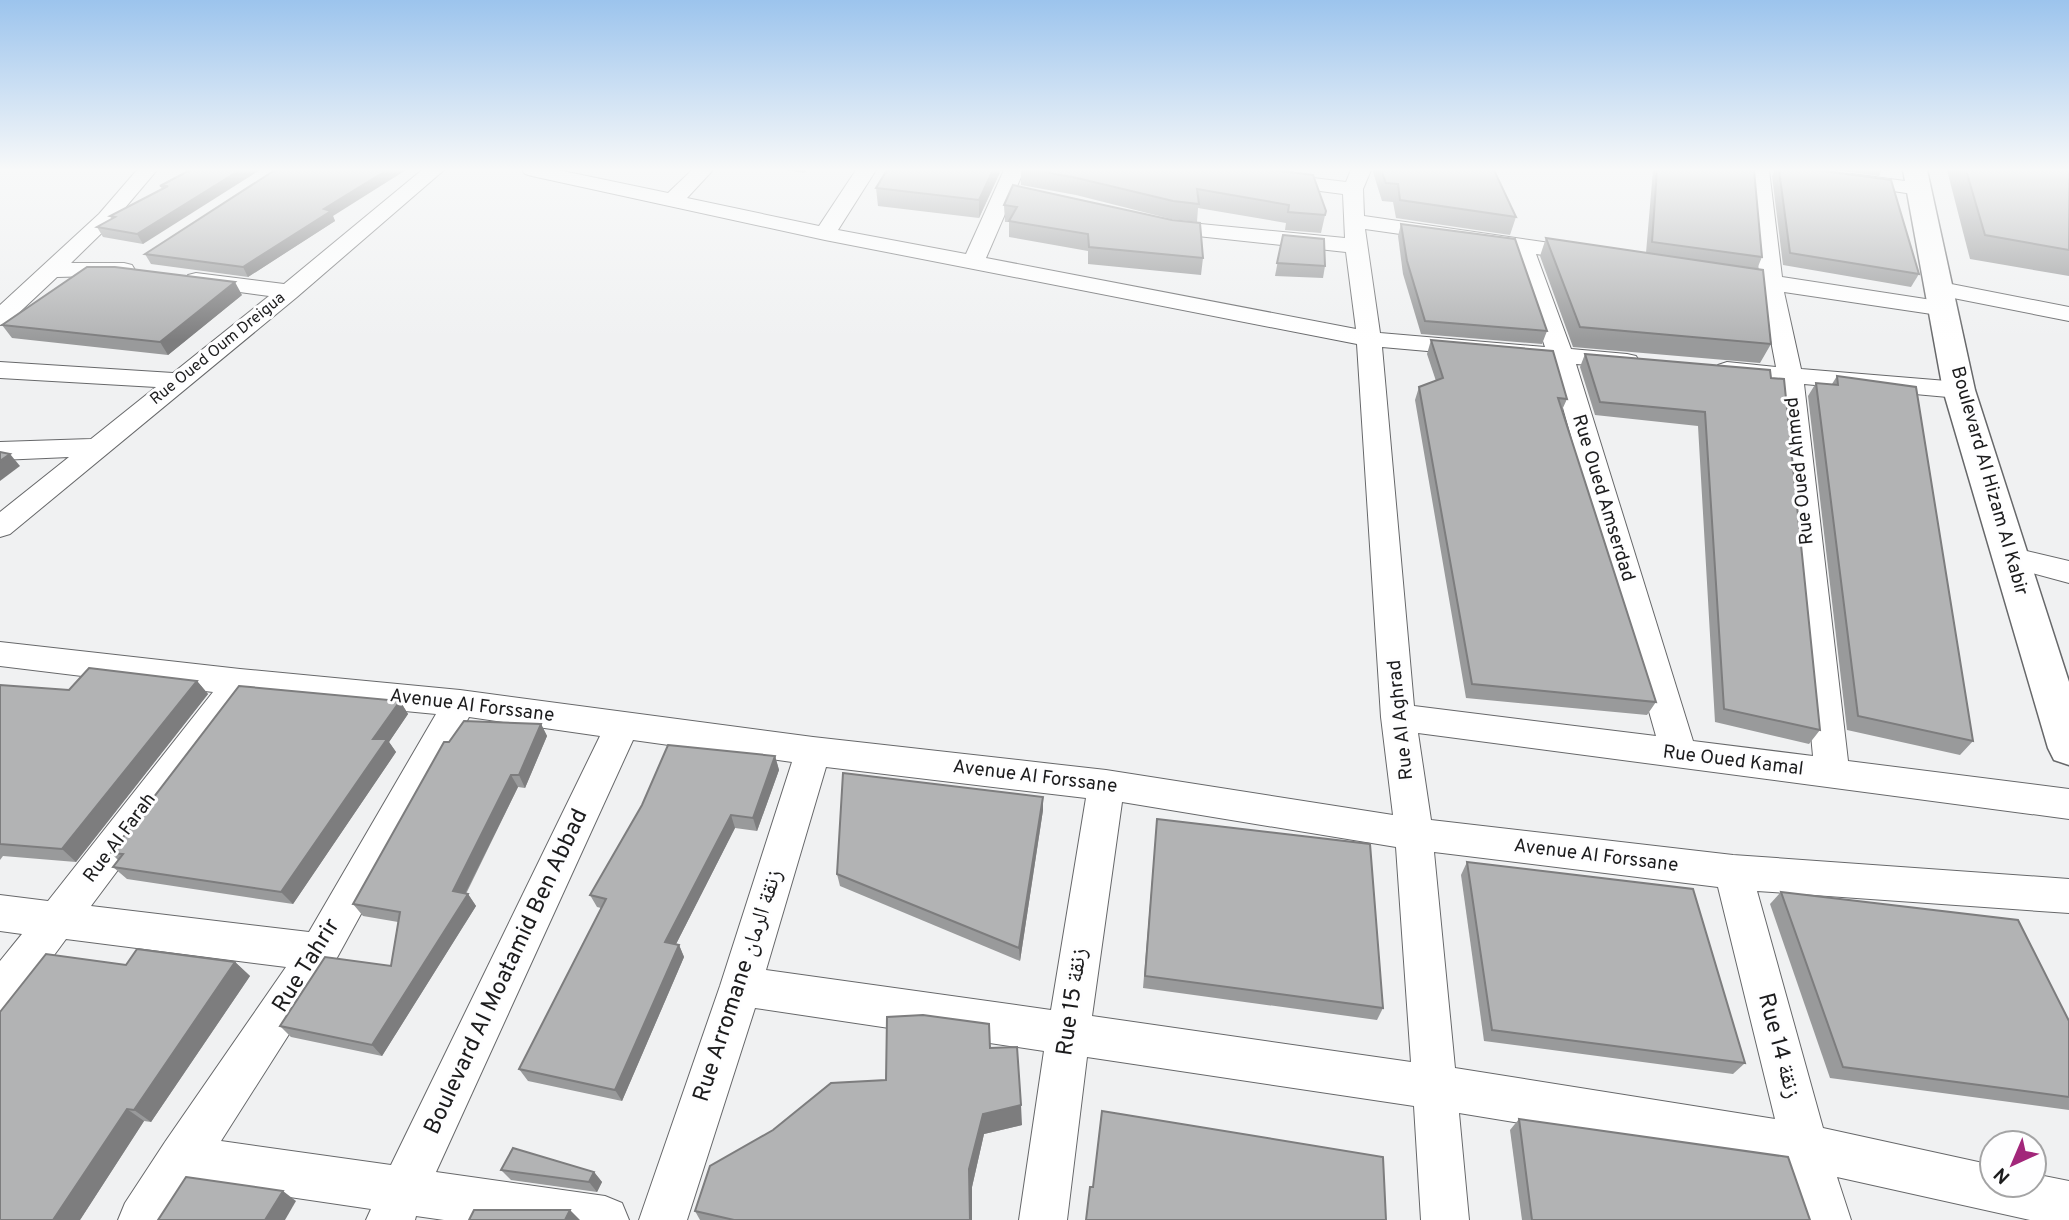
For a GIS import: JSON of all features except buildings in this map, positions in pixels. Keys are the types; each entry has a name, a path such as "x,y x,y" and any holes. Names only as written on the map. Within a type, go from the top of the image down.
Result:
{"street":[{"path":"0,318 97,227"},
{"name":"Rue Oued Oum Dreigua","path":"0,527 366,227"},
{"path":"793,227 1369,339 1656,364"},
{"path":"825,234 830,227"},
{"path":"973,263 989,227"},
{"name":"Rue Al Aghrad","path":"1358,227 1398,717 1415,834 1445,1220"},
{"path":"1447,227 1522,244 1612,258"},
{"name":"Rue Oued Ahmed","path":"1765,227 1771,283 1790,376 1832,773"},
{"name":"Boulevard Al Hizam Al Kabir","path":"1927,227 1959,390 2069,748"},
{"name":"Rue Oued Amserdad","path":"1522,244 1561,356 1679,754"},
{"path":"53,270 123,270 148,265"},
{"path":"178,277 289,292"},
{"path":"1731,277 2069,314"},
{"path":"1709,369 1959,390"},
{"path":"0,370 178,381"},
{"path":"0,451 96,447"},
{"path":"2011,557 2069,572"},
{"name":"Avenue Al Forssane","path":"0,654 623,724 813,751 1106,785 1415,834 1732,872 2069,896"},
{"name":"Rue Al Farah","path":"0,994 240,682"},
{"name":"Rue Tahrir","path":"142,1220 319,952 460,704"},
{"name":"Rue Oued Kamal","path":"1398,717 2069,804"},
{"name":"Boulevard Al Moatamid Ben Abbad","path":"397,1206 623,724"},
{"name":"Rue Arromane زنقة الرمان","path":"663,1220 741,986 813,751"},
{"name":"Rue 15 زنقة","path":"1044,1220 1068,1034 1106,785"},
{"name":"Rue 14 زنقة","path":"1732,872 1827,1220"},
{"path":"0,913 319,952"},
{"path":"741,986 1433,1087 1805,1147 2069,1205"},
{"path":"181,1158 397,1206 605,1220"}]}
